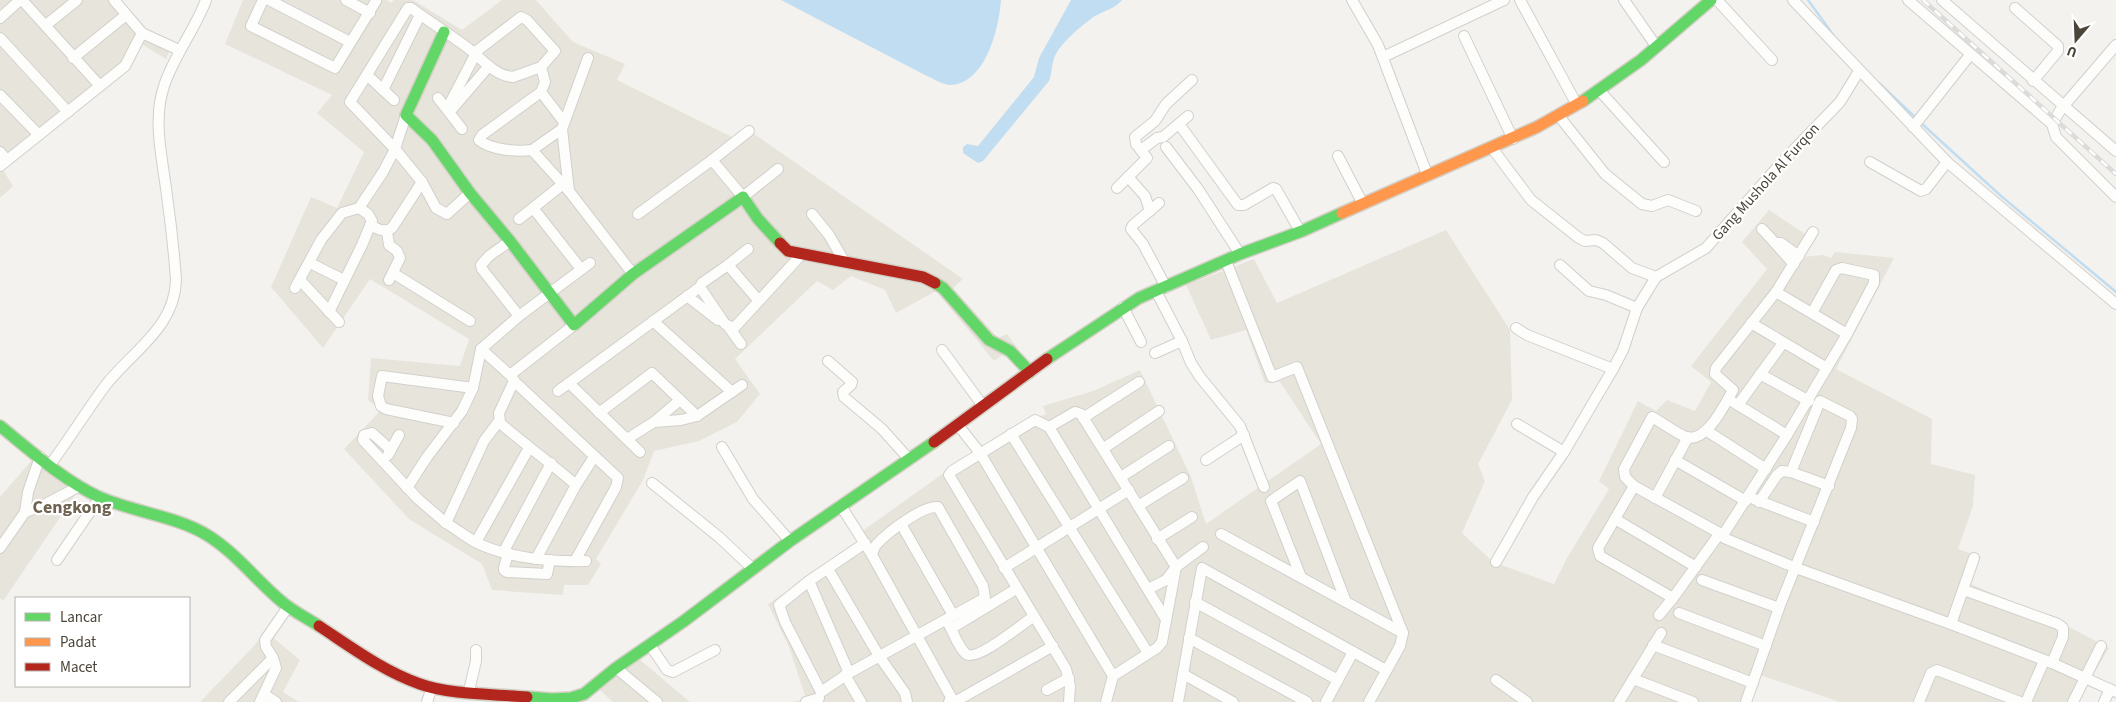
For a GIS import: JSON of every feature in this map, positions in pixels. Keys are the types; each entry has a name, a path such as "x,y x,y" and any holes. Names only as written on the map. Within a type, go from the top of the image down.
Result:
{"street":[{"path":"46,25 77,0"},
{"path":"114,0 142,33 179,50"},
{"path":"50,465 122,366 158,330 174,300 176,273 158,122 159,106 164,86 179,50 206,0"},
{"path":"263,0 251,26 335,68 376,1"},
{"path":"269,0 350,42"},
{"path":"346,0 370,12"},
{"path":"1352,0 1371,31 1383,57 1427,174"},
{"path":"1383,57 1504,0"},
{"path":"1520,0 1577,104"},
{"path":"1624,0 1656,46"},
{"path":"0,426 50,465 80,486 100,497 189,526 207,535 230,552 288,607 383,666 412,681 432,688 574,700 716,598 752,568 958,425 1066,345 1123,307 1240,254 1300,231 1427,174 1514,139 1599,90 1711,0"},
{"path":"1717,0 1772,60"},
{"path":"1793,0 1859,71 1917,122 1948,162 2116,304"},
{"path":"1908,0 2052,124 2056,137 2116,197"},
{"path":"1942,0 2033,81 2116,151"},
{"path":"0,18 16,1 46,25 73,58 100,86"},
{"path":"448,111 475,54 518,18 522,18 538,31 555,51 542,69 511,77 489,66 475,54 411,8 408,8 350,102 395,149 422,182 436,208 447,214 472,194"},
{"path":"2015,8 2058,46 2058,51 2033,81"},
{"path":"73,58 126,15"},
{"path":"383,90 420,15"},
{"path":"339,322 297,284 321,240 338,217 342,213 359,208 383,172 395,149 406,115 444,32"},
{"path":"0,152 4,163 125,66 142,33"},
{"path":"1464,36 1514,139"},
{"path":"0,38 68,112"},
{"path":"2052,124 2063,106 2116,45"},
{"path":"1917,122 1970,55"},
{"path":"566,187 563,126 588,58"},
{"path":"448,111 489,66"},
{"path":"542,69 545,82 541,92 482,135 479,140 513,152 532,150 563,126"},
{"name":"Gang Mushola Al Furqon","path":"1656,277 1706,248 1782,162 1840,102 1859,71"},
{"path":"367,75 394,100"},
{"path":"1117,188 1147,158 1134,140 1135,137 1154,121 1166,104 1192,80"},
{"path":"1599,90 1664,162"},
{"path":"541,92 563,126"},
{"path":"0,95 39,135"},
{"path":"438,98 462,129"},
{"path":"406,115 432,140 574,325"},
{"path":"1558,115 1605,174 1642,204 1652,206 1668,200 1696,211"},
{"path":"1141,150 1157,138 1163,137 1188,116"},
{"path":"1179,124 1238,205 1244,205 1273,188 1276,189 1300,231"},
{"path":"638,214 749,132"},
{"path":"1166,147 1198,189 1240,254"},
{"path":"1492,148 1531,200 1540,208 1584,241 1596,240 1632,268 1656,277 1637,308 1623,350 1613,369 1564,452 1533,497 1496,562"},
{"path":"532,150 566,187 633,274"},
{"path":"1338,156 1363,204"},
{"path":"712,160 777,242 788,251 923,277 938,284 989,340 1006,348 1030,372"},
{"path":"1870,162 1921,192 1926,189 1948,162"},
{"path":"446,523 484,441 499,421 499,413 512,378 633,274 743,197 778,169"},
{"path":"1128,178 1145,196 1150,210"},
{"path":"387,231 392,228 422,182"},
{"path":"519,219 566,187"},
{"path":"1159,203 1133,225 1131,229 1143,244 1191,363 1200,377 1230,411 1244,435 1264,486"},
{"path":"329,312 370,225 370,217 359,208"},
{"path":"407,488 427,457 462,411 473,388 481,349 519,316 585,266 533,208"},
{"path":"812,214 829,235 844,261"},
{"path":"370,225 387,231"},
{"path":"1762,229 1776,243 1777,248 1796,260"},
{"path":"387,231 389,245 399,255 391,277 470,321"},
{"path":"1788,436 1731,394 1715,374 1716,368 1776,292 1814,232"},
{"path":"510,241 489,256 481,265 519,316"},
{"path":"558,391 700,287 748,249"},
{"path":"687,296 730,328 736,326 801,255"},
{"path":"1226,261 1272,377 1297,368 1403,633 1400,646 1369,702"},
{"path":"310,263 344,280"},
{"path":"728,265 759,301"},
{"path":"1560,265 1589,291 1606,295 1637,308"},
{"path":"1791,472 1813,400 1827,368 1874,283 1874,275 1842,268 1836,270 1812,313"},
{"path":"700,287 741,344"},
{"path":"1776,292 1847,334"},
{"path":"1123,307 1140,342"},
{"path":"653,321 732,392"},
{"path":"1751,323 1827,368"},
{"path":"1516,328 1527,335 1613,369"},
{"path":"1155,353 1182,341"},
{"path":"1740,401 1783,342"},
{"path":"391,450 372,434 364,436 363,440 407,488 446,523 476,542 536,559 580,561 619,481 610,470 481,349"},
{"path":"942,350 983,406"},
{"path":"828,361 852,382 843,392 844,397 882,429 909,459"},
{"path":"599,413 652,373 697,416"},
{"path":"1746,702 1852,419 1850,416 1760,374"},
{"path":"454,423 386,409 381,406 378,396 382,376 473,388"},
{"path":"1083,418 1139,382"},
{"path":"569,383 640,452"},
{"path":"654,422 681,420 697,416 742,385"},
{"path":"1731,394 1707,431 1697,438 1688,438 1652,417 1624,469 1625,478 1634,486 1722,534 1726,540 1796,568 1951,624 2108,688 2104,702"},
{"path":"626,439 654,422 680,400"},
{"path":"1659,615 1722,534 1813,400"},
{"path":"1049,427 1075,412 1081,414 1104,448 1157,539 1176,567 1162,642 1157,648 1113,676 1106,702"},
{"path":"1104,448 1159,412"},
{"path":"1069,702 1069,678 1066,669 949,476 952,471 1035,420 1049,427 1166,618"},
{"path":"499,421 529,448 551,463 576,485"},
{"path":"1516,424 1564,452"},
{"path":"958,425 980,453 1113,676"},
{"path":"1707,431 1766,470"},
{"path":"1011,434 1148,653"},
{"path":"384,462 399,435"},
{"path":"1206,460 1244,435"},
{"path":"1655,498 1688,438"},
{"path":"1121,477 1169,446"},
{"path":"722,447 753,500 790,541"},
{"path":"476,542 529,448"},
{"path":"0,548 25,512 28,492 40,457"},
{"path":"536,559 576,485 594,457"},
{"path":"1675,460 1747,499 1814,522"},
{"path":"550,560 547,574 507,572 504,570 506,552 551,463"},
{"path":"1760,502 1777,475 1782,471 1791,472 1828,486"},
{"path":"1138,506 1184,478"},
{"path":"1301,577 1270,502 1300,481 1346,602"},
{"path":"652,483 719,537 752,568"},
{"path":"25,512 42,506 80,486"},
{"path":"1634,486 1598,548 1600,556 1673,598"},
{"path":"1004,568 1129,490"},
{"path":"57,560 100,497"},
{"path":"841,506 865,543 916,635 956,700 1053,646"},
{"path":"872,555 877,544 902,524 929,507 938,507 983,586 985,595 983,600 950,621"},
{"path":"1157,539 1192,517"},
{"path":"1614,519 1696,567"},
{"path":"902,524 963,650 968,655 973,656 983,652 1033,617"},
{"path":"1221,534 1403,633"},
{"path":"819,697 779,607 781,602 809,580 865,543"},
{"path":"1148,589 1170,578 1176,567 1203,547"},
{"path":"1951,624 1974,558"},
{"path":"1178,702 1200,572 1204,568 1386,670"},
{"path":"828,569 879,656 905,692 907,702"},
{"path":"809,580 847,674 861,702"},
{"path":"1702,580 1780,608"},
{"path":"806,702 819,697 847,674 916,635 1016,589"},
{"path":"1964,590 2058,624 2063,628 2062,637 2026,702"},
{"path":"1195,602 1338,680"},
{"path":"276,702 262,698 276,668 273,658 266,647 265,640 288,607"},
{"path":"1679,613 1766,646"},
{"path":"1619,702 1661,633"},
{"path":"1189,638 1307,702"},
{"path":"650,645 668,670 672,672 716,650"},
{"path":"1653,645 1753,683"},
{"path":"2073,702 2101,646"},
{"path":"469,691 476,650"},
{"path":"1326,702 1353,652"},
{"path":"235,700 273,658"},
{"path":"616,668 657,702"},
{"path":"1919,702 1932,673 1937,670 2020,702"},
{"path":"1183,674 1233,702"},
{"path":"1047,690 1069,678"},
{"path":"1632,679 1693,702"},
{"path":"1496,680 1527,702"},
{"path":"427,702 432,688"}],"shaded area":[{"path":"0,0 116,0 143,31 171,47 166,59 140,43 122,76 3,170 13,186 0,198"},
{"path":"243,0 387,0 391,3 394,0 413,0 462,30 502,0 536,0 573,42 625,64 617,80 732,137 747,129 963,279 953,288 998,338 1007,334 1030,365 1004,354 994,361 936,291 896,313 885,290 851,276 833,290 817,281 735,359 760,394 737,422 699,441 654,451 643,480 596,559 601,564 588,585 564,585 563,595 492,590 482,564 409,519 344,449 381,410 368,400 371,358 460,366 469,339 370,279 323,348 271,287 311,197 337,208 364,152 317,113 332,95 225,44"},
{"path":"1769,210 1813,239 1803,257 1823,255 1831,258 1835,252 1894,258 1836,369 1932,419 1931,464 1975,475 1973,506 1958,549 1981,557 1971,584 2071,628 2109,648 2077,702 1840,702 1760,675 1751,702 791,702 806,699 789,647 768,604 859,545 854,537 941,475 1007,430 1046,414 1043,406 1093,391 1140,370 1191,477 1206,524 1321,444 1280,382 1265,383 1246,330 1211,340 1186,285 1254,259 1277,303 1446,230 1510,330 1512,400 1478,464 1485,481 1462,533 1493,562 1554,584 1567,558 1609,489 1599,481 1638,401 1656,411 1667,400 1695,411 1711,382 1691,366 1767,269 1742,242"},
{"path":"31,461 76,494 3,601 0,598 0,497"},
{"path":"265,631 300,660 283,692 299,702 200,702 253,647"},
{"path":"639,659 690,702 613,702 600,690"}],"water":[{"path":"781,0 1001,0 994,39 982,65 963,82 948,85 925,75"},
{"path":"1071,0 1122,0 1095,16 1064,43 1055,56 1049,81 983,161 978,163 963,153 963,147 967,144 978,146 1034,77 1039,58"}],"waterway":[{"path":"1808,0 1837,40"},
{"path":"1879,83 1917,119"},
{"path":"1921,123 2001,196 2116,292"}],"railway":[{"path":"1923,0 2116,174"}],"traffic: fast":[{"path":"1583,101 1641,60 1711,0"},
{"path":"444,32 406,115 432,140 470,193 510,241 574,325 633,274 743,197 758,219 780,243"},
{"path":"1047,359 1139,298 1240,254 1302,231 1342,213"},
{"path":"935,283 943,288 989,340 1010,351 1030,372"},
{"path":"0,426 73,482 99,497 182,523 207,535 236,558 285,605 319,626"},
{"path":"527,697 552,699 571,698 584,694 616,668 684,621 790,541 934,442"}],"traffic: slow":[{"path":"1342,213 1537,127 1583,101"}],"traffic: jam":[{"path":"780,243 788,251 923,277 935,283"},
{"path":"934,442 1047,359"},
{"path":"319,626 380,665 420,684 432,688 459,692 527,697"}],"district":[{"name":"Cengkong","path":"72,507"}]}
